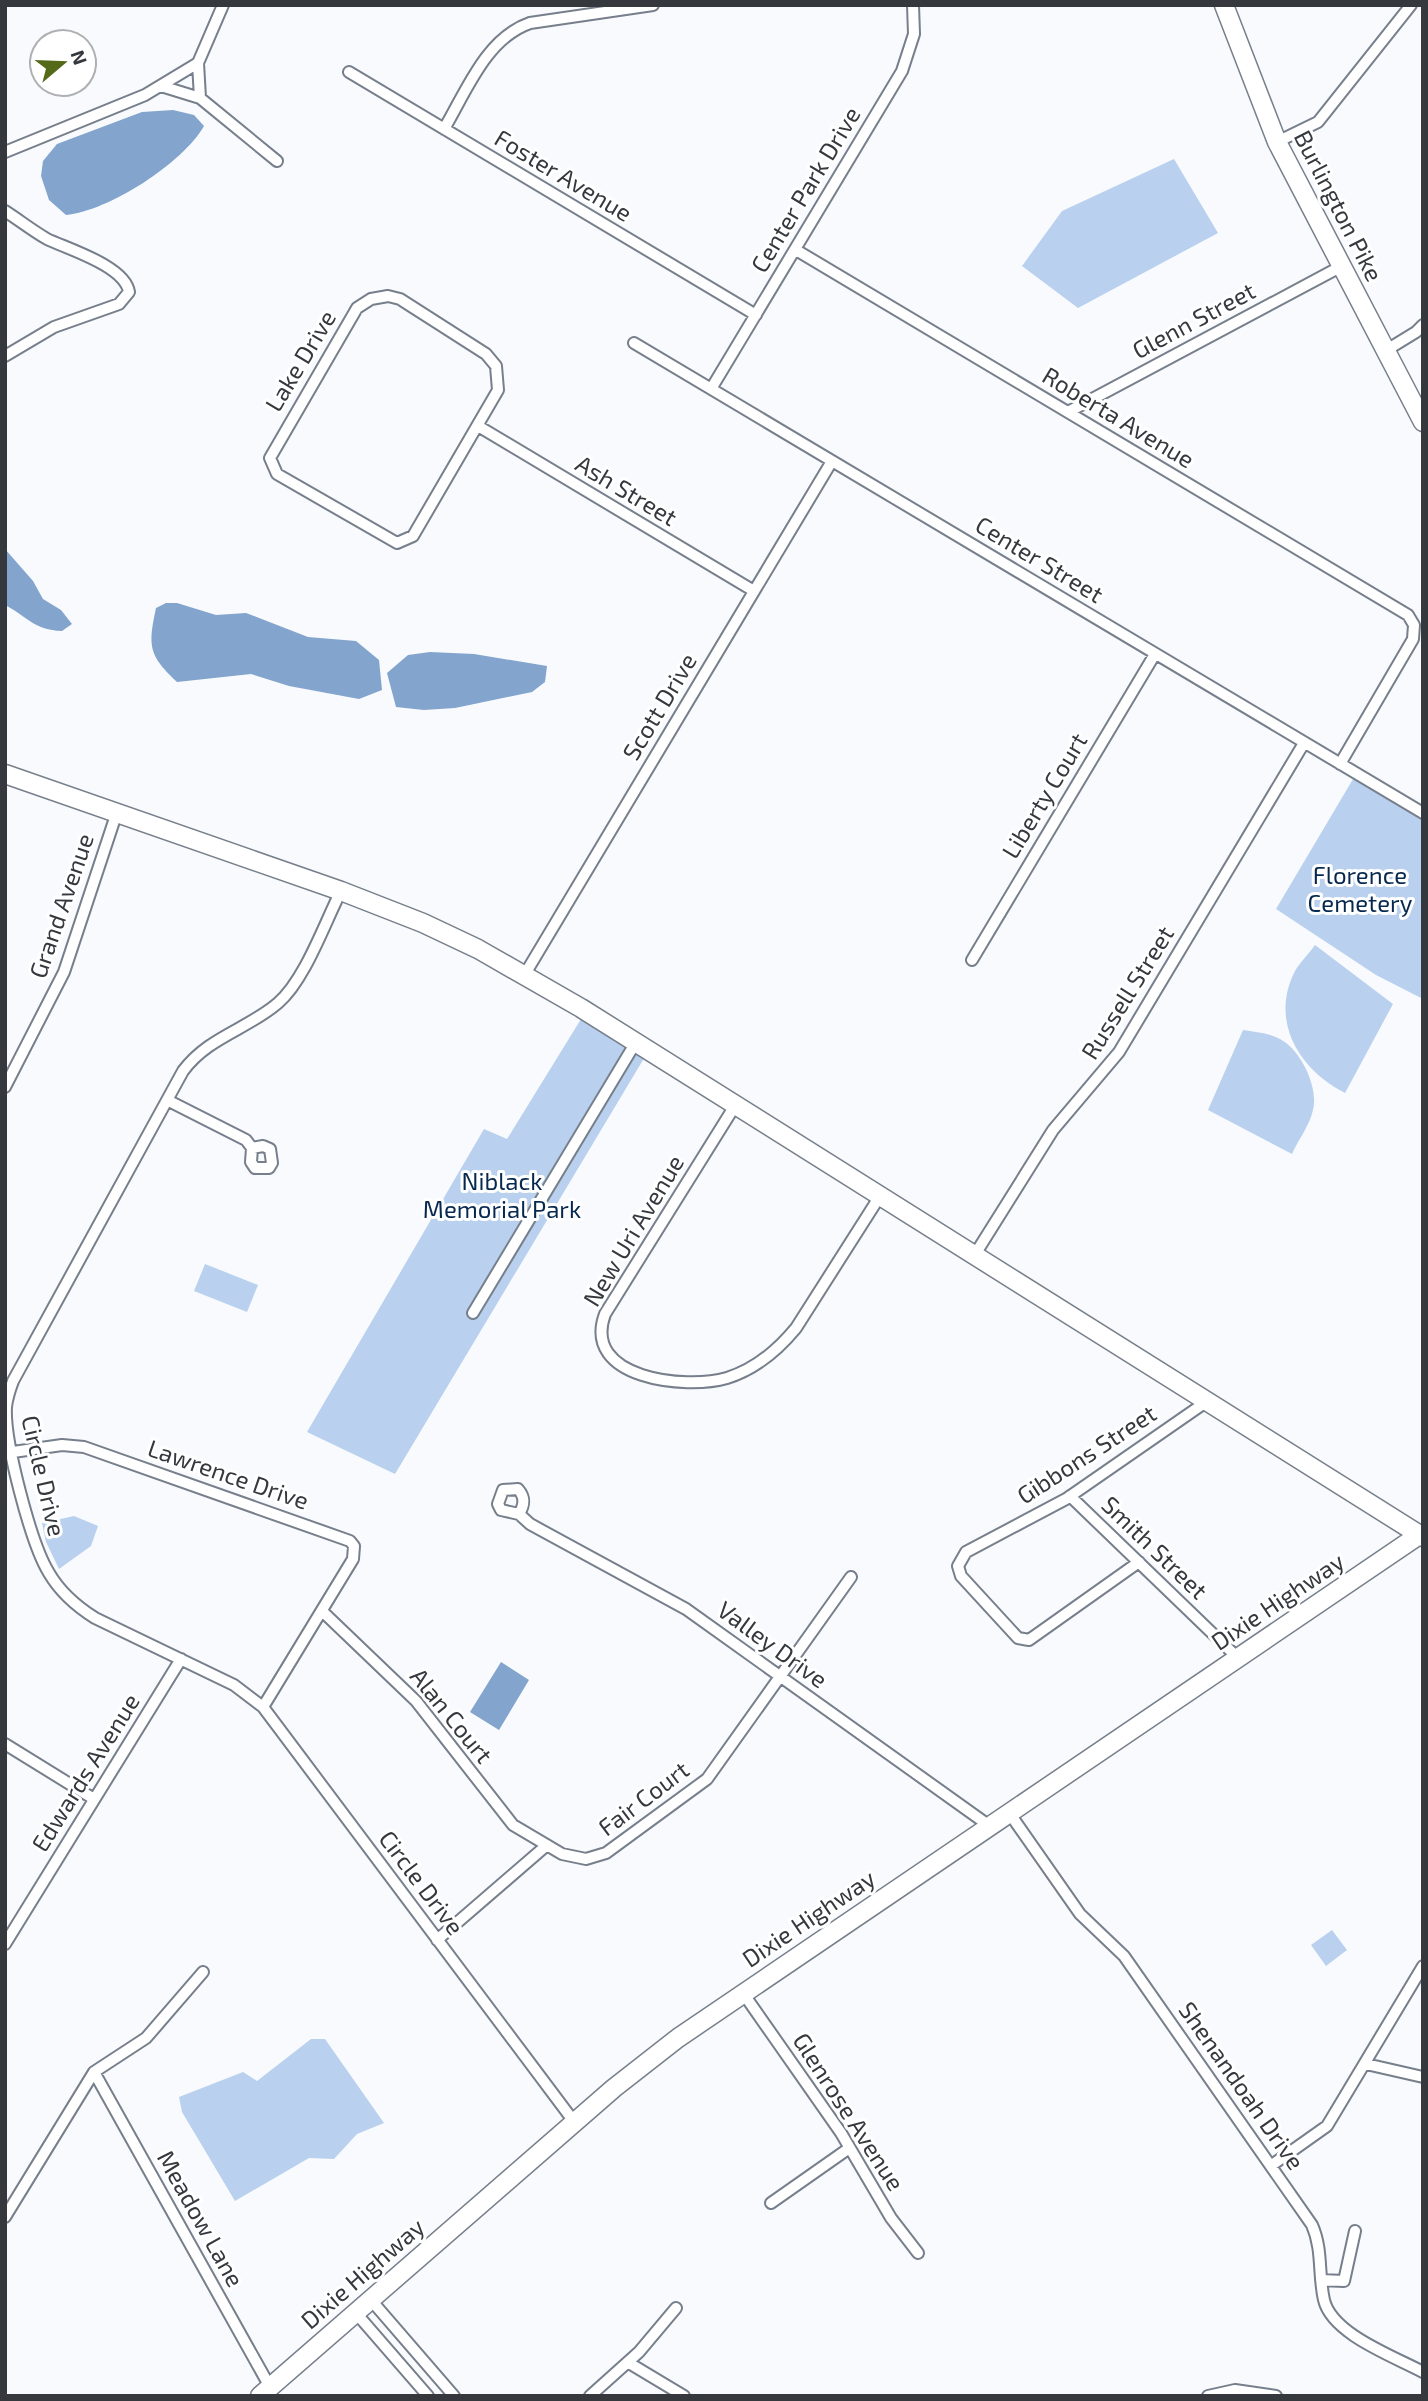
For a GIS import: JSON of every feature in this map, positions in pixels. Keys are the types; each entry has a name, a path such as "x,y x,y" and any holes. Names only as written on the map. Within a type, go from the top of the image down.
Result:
{"main road":[{"name":"Burlington Pike","path":"1224,5 1277,142 1423,422"},
{"path":"5,774 341,891 423,923 525,974 1421,1536"},
{"name":"Dixie Highway","path":"265,2391 648,2061 743,1993 1421,1536"}],"street":[{"path":"200,98 198,63 223,5"},
{"path":"444,129 492,48 514,30 530,23 653,5"},
{"name":"Center Park Drive","path":"711,389 909,57 914,34 913,5"},
{"path":"1277,142 1318,122 1411,5"},
{"path":"5,152 161,86 198,63"},
{"name":"Foster Avenue","path":"349,72 756,315"},
{"path":"161,86 200,98 277,161"},
{"path":"5,211 45,237 101,263 126,283 129,292 119,304 54,327 5,356"},
{"name":"Roberta Avenue","path":"796,250 1408,615 1415,626 1413,639 1340,764"},
{"name":"Glenn Street","path":"1068,412 1340,267"},
{"name":"Lake Drive","path":"377,296 400,299 492,359 498,374 498,390 478,426 413,536 404,542 389,541 277,474 271,465 272,451 357,308 377,296"},
{"path":"1385,351 1423,325"},
{"name":"Center Street","path":"634,343 1423,813"},
{"name":"Ash Street","path":"478,426 754,591"},
{"name":"Scott Drive","path":"525,974 832,461"},
{"name":"Liberty Court","path":"972,960 1155,654"},
{"name":"Russell Street","path":"974,1256 1053,1130 1119,1052 1304,743"},
{"name":"Grand Avenue","path":"5,1087 64,972 117,812"},
{"name":"Circle Drive","path":"341,891 295,983 282,1000 255,1020 218,1038 197,1054 183,1071 169,1101 13,1381 6,1407 13,1452 30,1530 43,1562 57,1585 74,1603 95,1618 234,1685 263,1707 575,2123"},
{"path":"472,1313 636,1042"},
{"path":"169,1101 246,1140 252,1148"},
{"name":"New Uri Avenue","path":"736,1104 604,1314 601,1329 604,1344 612,1357 625,1367 653,1380 688,1384 725,1378 758,1364 779,1348 796,1328 880,1196"},
{"name":"Gibbons Street","path":"1139,1562 1029,1640 1018,1638 961,1576 958,1566 965,1552 1070,1496 1206,1402"},
{"name":"Lawrence Drive","path":"13,1452 62,1445 84,1447 345,1538 354,1546 353,1559 322,1611"},
{"name":"Smith Street","path":"1070,1496 1239,1659"},
{"name":"Valley Drive","path":"519,1514 530,1524 686,1609 991,1827"},
{"name":"Fair Court","path":"547,1845 562,1854 579,1859 596,1858 614,1848 707,1779 851,1577"},
{"path":"263,1707 322,1611"},
{"name":"Alan Court","path":"322,1611 416,1701 504,1817 547,1845"},
{"name":"Edwards Avenue","path":"6,1941 181,1659"},
{"path":"5,1744 94,1799"},
{"name":"Shenandoah Drive","path":"1010,1814 1080,1914 1124,1956 1312,2225 1319,2242 1321,2280 1329,2315 1339,2325 1423,2372"},
{"path":"437,1940 547,1845"},
{"path":"1272,2165 1327,2126 1423,1966"},
{"path":"5,2217 94,2072 146,2038 203,1972"},
{"name":"Glenrose Avenue","path":"743,1993 841,2133 891,2218 918,2253"},
{"path":"1366,2064 1423,2077"},
{"name":"Meadow Lane","path":"94,2072 265,2391"},
{"path":"771,2203 848,2149"},
{"path":"1321,2280 1344,2281 1355,2231"},
{"path":"370,2300 454,2396"},
{"path":"590,2396 629,2363 676,2308"},
{"path":"356,2313 428,2396"},
{"path":"629,2363 684,2396"},
{"path":"1208,2396 1235,2390 1276,2396"}],"green space":[{"path":"1174,159 1218,233 1078,308 1022,266 1062,211"},
{"name":"Florence Cemetery","path":"1356,774 1423,814 1423,999 1376,975 1276,909"},
{"path":"1315,945 1393,1004 1345,1093 1329,1083 1303,1058 1293,1042 1288,1026 1288,990 1299,964"},
{"name":"Niblack Memorial Park","path":"586,1011 649,1050 395,1474 307,1432 484,1129 507,1139"},
{"path":"1243,1030 1271,1035 1287,1044 1301,1060 1310,1080 1313,1110 1292,1154 1208,1110"},
{"path":"205,1264 258,1285 247,1312 194,1291"},
{"path":"74,1516 98,1526 91,1546 59,1569 46,1542 42,1523"},
{"path":"1332,1930 1347,1950 1326,1966 1311,1945"},
{"path":"311,2039 325,2039 384,2123 357,2134 334,2159 309,2158 235,2201 182,2112 179,2097 243,2072 257,2081"}],"shaded area":[{"path":"173,110 194,115 204,126 180,155 143,183 103,205 83,212 66,215 49,200 41,176 43,161 57,144 142,112"},
{"path":"5,549 33,581 43,599 61,610 72,624 62,631 52,630 32,622 5,605"},
{"path":"166,603 177,603 216,615 246,613 308,637 356,641 379,660 382,690 359,699 289,686 251,674 177,682 160,664 151,641 156,608"},
{"path":"430,652 474,654 547,666 545,682 532,692 455,708 424,710 396,707 387,673 408,655"},
{"path":"501,1662 529,1680 499,1730 470,1712"}]}
